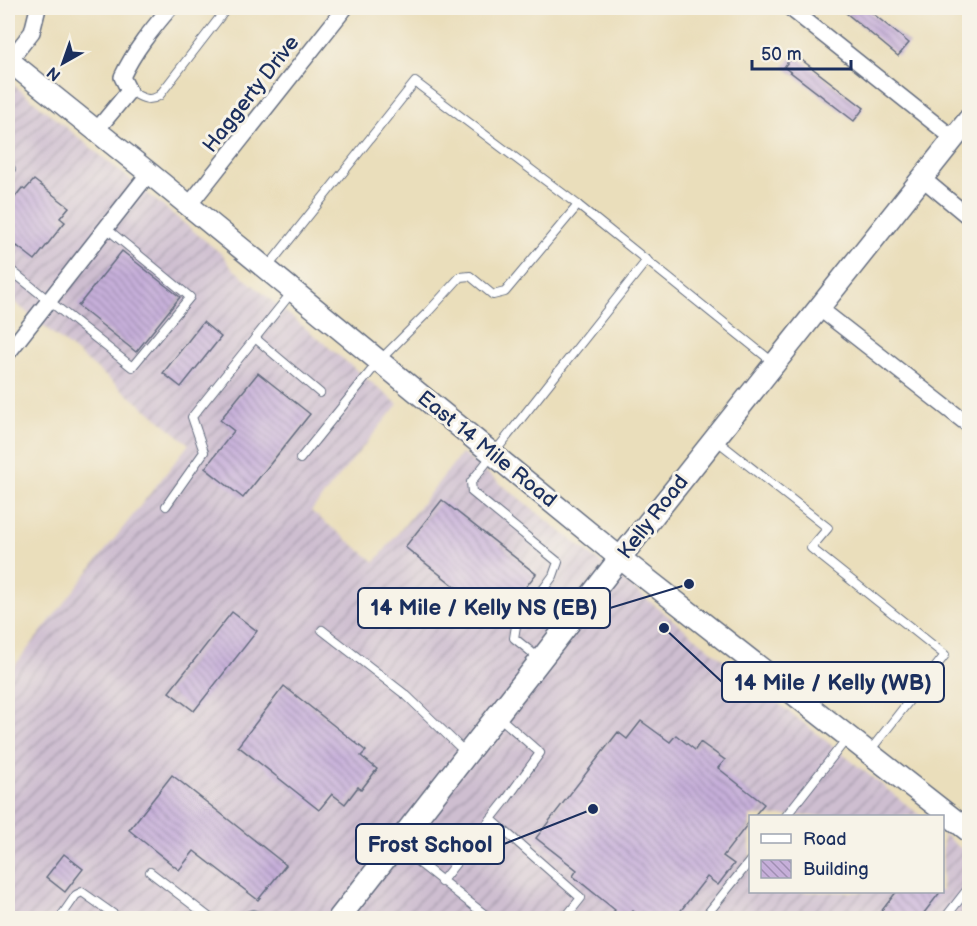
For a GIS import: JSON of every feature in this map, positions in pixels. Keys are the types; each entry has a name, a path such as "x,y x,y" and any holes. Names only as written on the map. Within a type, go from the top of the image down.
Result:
{"main road":[{"name":"East 14 Mile Road","path":"8,61 189,205 620,558 969,832"},
{"name":"Kelly Road","path":"339,918 620,558 969,118"}],"street":[{"path":"8,61 32,32 38,8"},
{"path":"96,132 129,91 122,77 139,46 171,8"},
{"name":"Haggerty Drive","path":"189,205 345,8"},
{"path":"790,8 953,138"},
{"path":"8,353 149,173"},
{"path":"922,178 969,218"},
{"path":"819,308 969,426"}],"lane":[{"path":"129,91 145,99 152,100 159,96 227,8"},
{"path":"266,269 416,82 578,205 775,364"},
{"path":"300,459 379,361 429,312 460,277 470,276 493,295 509,290 578,205"},
{"path":"8,268 132,367 190,297 106,228"},
{"path":"541,660 514,638 516,626 553,576 558,562 472,492 471,482 647,260"},
{"path":"166,506 204,452 192,417 292,291"},
{"path":"255,338 320,393"},
{"path":"715,439 828,528 811,548 945,655 868,753"},
{"path":"322,630 407,696 467,754"},
{"path":"441,882 540,753 497,716"},
{"path":"787,815 848,737"},
{"path":"491,819 581,898 565,918"},
{"path":"396,845 489,918"},
{"path":"704,918 749,862"},
{"path":"150,872 210,918"},
{"path":"945,918 969,886"},
{"path":"60,918 76,895 82,892 119,918"},
{"path":"240,918 253,914 262,918"}],"shaded area":[{"path":"8,80 223,255 231,267 398,404 311,511 375,562 462,453 920,815 749,815 749,893 944,893 944,835 969,855 969,918 8,918 8,674 189,444 8,297"}],"building":[{"path":"840,8 866,8 909,43 898,56"},
{"path":"794,54 864,108 854,121 784,67"},
{"path":"34,180 69,207 60,218 65,222 35,260 17,246 8,258 8,206 22,188 25,190"},
{"path":"122,251 180,297 136,352 78,306"},
{"path":"203,322 221,337 181,387 163,373"},
{"path":"258,373 310,414 243,498 205,468 234,431 220,420"},
{"path":"442,500 536,574 499,621 405,547"},
{"path":"232,612 257,631 194,711 169,692"},
{"path":"284,686 366,751 361,756 377,769 361,790 358,787 345,804 332,794 319,810 238,746"},
{"path":"641,721 670,742 676,735 695,750 700,742 725,760 718,768 764,804 755,815 749,815 749,822 723,856 734,864 718,885 707,877 675,918 643,918 633,911 628,918 608,918 615,910 573,876 577,870 536,838 618,732 627,739"},
{"path":"172,775 286,865 258,900 194,851 179,870 129,830"},
{"path":"64,854 83,869 65,892 46,877"},
{"path":"895,893 939,893 920,918 876,918"}],"place":[{"name":"14 Mile / Kelly NS (EB)","path":"689,584"},
{"name":"14 Mile / Kelly (WB)","path":"664,628"},
{"name":"Frost School","path":"593,809"}]}
